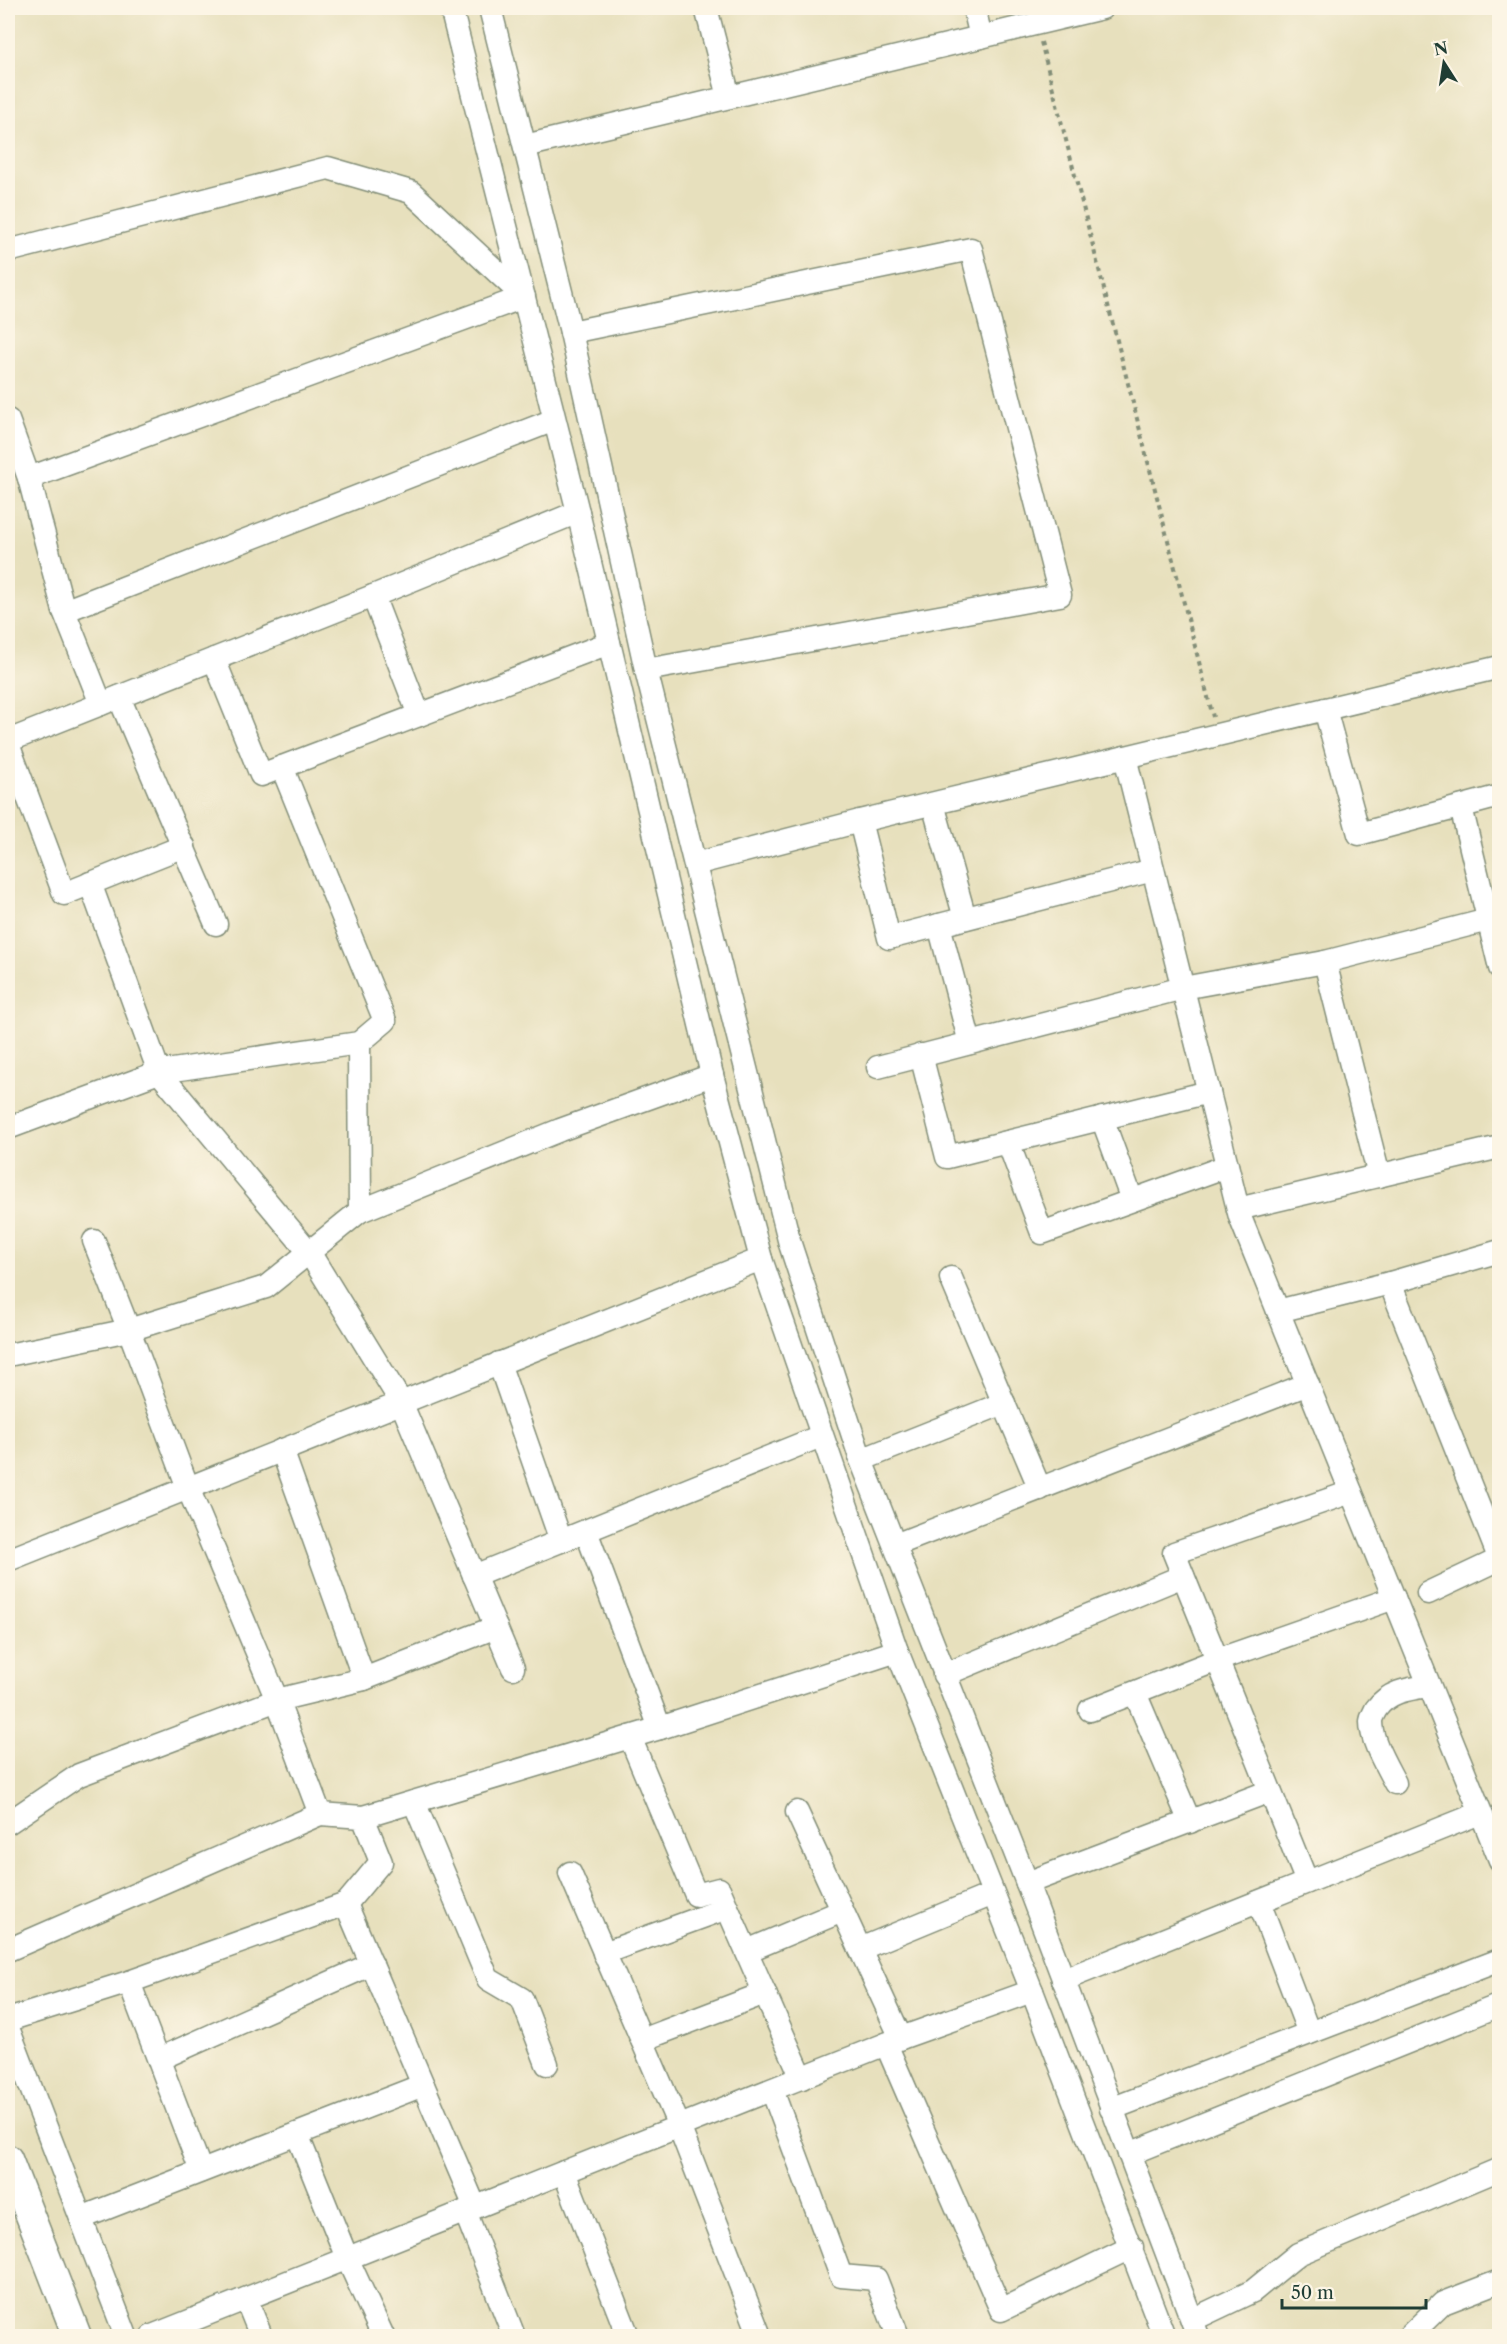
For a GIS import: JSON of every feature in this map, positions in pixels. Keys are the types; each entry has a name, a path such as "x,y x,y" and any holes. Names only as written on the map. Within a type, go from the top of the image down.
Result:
{"main road":[{"path":"8,2159 77,2337"}],"street":[{"path":"451,8 578,512 712,1074 761,1259 897,1651 1132,2247 1164,2337"},
{"path":"490,8 571,332 646,670 790,1244 861,1460 1027,1883 1195,2328 1253,2291 1298,2254 1500,2169"},
{"path":"706,8 729,97"},
{"path":"974,8 981,37"},
{"path":"525,146 1102,8"},
{"path":"8,251 328,168 411,192 524,297"},
{"path":"571,332 971,249 1060,595 646,670"},
{"path":"29,478 524,297"},
{"path":"8,420 29,478 64,611 184,846 216,924"},
{"path":"64,611 555,420"},
{"path":"184,846 64,894 8,742 578,512"},
{"path":"373,596 419,715"},
{"path":"214,659 261,774 609,643"},
{"path":"694,864 860,821 1500,667"},
{"path":"1325,709 1359,834 1500,796"},
{"path":"1125,757 1238,1209 1500,1860"},
{"path":"8,1128 159,1072 359,1043 384,1021 282,767"},
{"path":"933,804 965,918"},
{"path":"1461,807 1500,968"},
{"path":"860,821 889,938 1153,870"},
{"path":"90,883 159,1072 309,1252 401,1402 513,1668"},
{"path":"878,1066 1183,988 1325,962 1488,920"},
{"path":"939,925 970,1043"},
{"path":"1325,962 1379,1176"},
{"path":"359,1043 360,1211"},
{"path":"921,1055 947,1157 1209,1092"},
{"path":"8,1355 129,1330 266,1287 360,1211 560,1130 712,1074"},
{"path":"1102,1118 1132,1200"},
{"path":"1008,1142 1042,1233 1227,1166"},
{"path":"1238,1209 1500,1147"},
{"path":"94,1241 188,1488 277,1700 320,1814"},
{"path":"1278,1311 1390,1283 1500,1251"},
{"path":"8,1560 761,1259"},
{"path":"951,1278 1040,1489"},
{"path":"1390,1283 1499,1560 1428,1593"},
{"path":"499,1363 561,1541"},
{"path":"895,1545 1308,1384"},
{"path":"861,1460 1004,1403"},
{"path":"474,1576 821,1436"},
{"path":"282,1450 364,1679"},
{"path":"1307,1882 1174,1553 1351,1492"},
{"path":"586,1531 660,1728"},
{"path":"944,1675 1183,1576"},
{"path":"1090,1710 1217,1660 1394,1598"},
{"path":"8,1823 79,1775 277,1700 364,1679 496,1627"},
{"path":"8,1950 320,1814 363,1817 660,1728 897,1651"},
{"path":"1395,1783 1378,1747 1370,1722 1374,1712 1386,1697 1408,1689 1429,1686"},
{"path":"1135,1693 1190,1822"},
{"path":"630,1737 696,1895 719,1889 802,2078"},
{"path":"1027,1883 1270,1791"},
{"path":"414,1802 489,1978 522,1999 547,2064"},
{"path":"797,1812 860,1949 893,2041 1001,2310 1132,2247"},
{"path":"1063,1980 1480,1812"},
{"path":"8,2020 129,1982 346,1904 381,1862 363,1817"},
{"path":"570,1873 679,2126 760,2337"},
{"path":"860,1949 993,1894"},
{"path":"1259,1902 1309,2033"},
{"path":"346,1904 423,2085 470,2209 514,2337"},
{"path":"604,1953 728,1908"},
{"path":"747,1952 842,1911"},
{"path":"1111,2109 1500,1960"},
{"path":"159,2059 372,1964"},
{"path":"129,1982 201,2171"},
{"path":"152,2337 893,2041 1032,1991"},
{"path":"642,2040 765,1993"},
{"path":"1129,2154 1500,2005"},
{"path":"8,2028 126,2337"},
{"path":"81,2218 423,2085"},
{"path":"772,2090 841,2276 876,2279 898,2337"},
{"path":"297,2134 347,2259 383,2337"},
{"path":"564,2172 628,2337"},
{"path":"1409,2337 1443,2303 1500,2281"},
{"path":"246,2299 261,2337"}],"path":[{"path":"1036,23 1217,735"}]}
